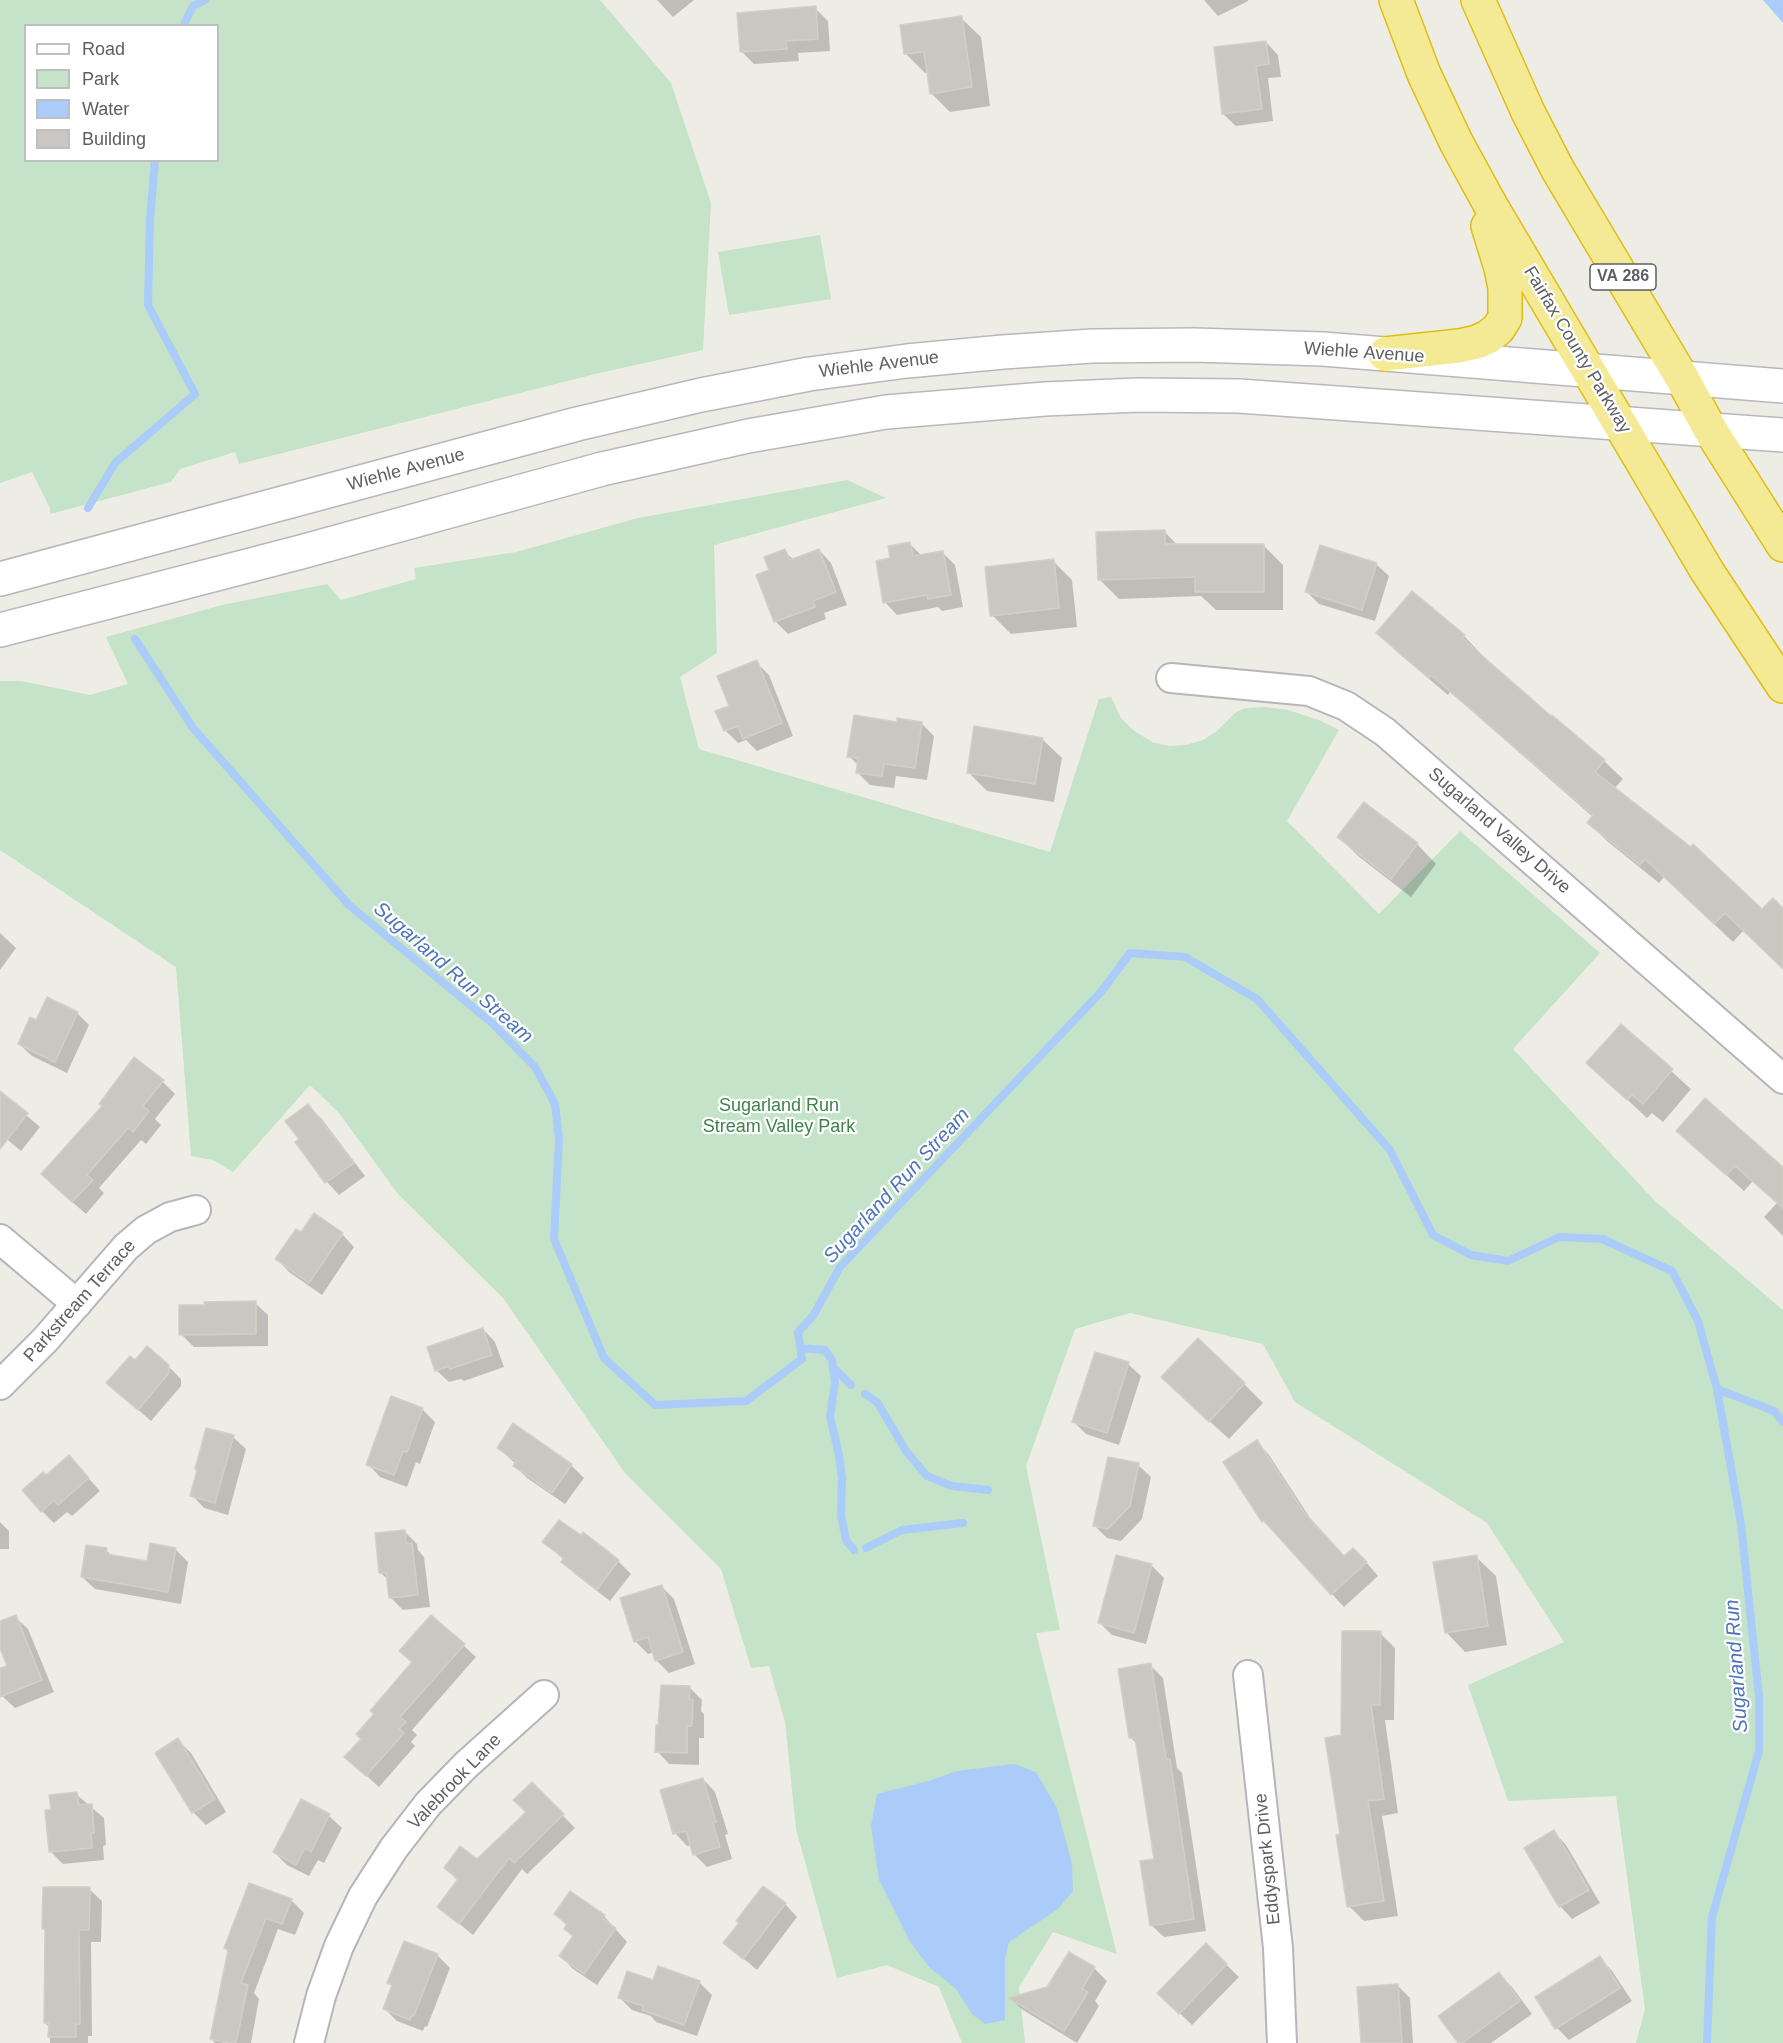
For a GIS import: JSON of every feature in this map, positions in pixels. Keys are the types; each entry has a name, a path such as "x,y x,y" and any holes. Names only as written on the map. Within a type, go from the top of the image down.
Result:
{"highway":[{"name":"Fairfax County Parkway","path":"1396,0 1424,74 1471,170 1707,571 1783,686"},
{"name":"VA 286","path":"1478,0 1505,63 1558,170 1682,378 1710,431 1783,546"},
{"path":"1385,354 1477,342 1498,329 1505,318 1505,288 1501,268 1471,170"}],"main road":[{"name":"Wiehle Avenue","path":"0,579 577,424 701,394 885,363 1003,351 1092,346 1194,345 1323,349 1783,386"},
{"path":"9,627 301,552 602,469 668,453 812,424 886,412 962,404 1126,396 1239,396 1783,435"}],"street":[{"name":"Sugarland Valley Drive","path":"1171,678 1309,691 1346,706 1385,732 1783,1078"},
{"name":"Parkstream Terrace","path":"0,1385 45,1340 126,1247 146,1230 170,1217 196,1210"},
{"path":"0,1239 77,1304"},
{"name":"Eddyspark Drive","path":"1248,1675 1278,1948 1282,2043"},
{"name":"Valebrook Lane","path":"309,2043 321,1996 339,1946 363,1896 394,1848 428,1804 466,1765 544,1695"}],"green space":[{"path":"0,0 600,0 671,83 711,203 703,350 595,374 239,464 235,452 180,469 171,482 50,514 50,508 32,472 0,483"},
{"path":"820,235 831,299 729,315 718,252"},
{"name":"Sugarland Run Stream Valley Park","path":"847,480 886,498 714,545 717,653 680,677 699,749 1050,852 1099,699 1111,697 1121,718 1133,730 1152,742 1169,746 1186,745 1203,740 1217,731 1235,713 1246,708 1266,707 1288,710 1319,720 1339,730 1287,821 1379,914 1460,831 1600,953 1513,1049 1655,1201 1783,1310 1783,2043 1636,2043 1645,2009 1616,1796 1508,1801 1468,1685 1564,1642 1487,1523 1295,1402 1263,1344 1130,1313 1075,1329 1026,1466 1060,1630 1036,1633 1117,1954 1053,1932 1019,1987 1025,2043 962,2043 939,1987 887,1965 837,1978 796,1829 785,1722 769,1666 751,1668 721,1569 625,1473 503,1298 398,1194 339,1113 310,1085 233,1172 213,1160 191,1156 176,967 0,850 0,681 21,681 90,695 128,684 106,637 222,605 327,584 341,600 416,579 414,568 516,552 638,518"}],"water":[{"path":"1763,0 1783,0 1783,23"},
{"path":"1014,1764 1036,1772 1057,1808 1072,1864 1073,1891 1058,1909 1009,1942 1005,1959 1005,2020 985,2024 972,2014 956,1989 929,1967 909,1940 879,1880 871,1826 877,1794 929,1781 957,1771"}],"building":[{"path":"816,6 818,39 786,41 787,49 740,52 737,13"},
{"path":"962,16 972,87 930,94 924,52 904,54 900,25"},
{"path":"1266,41 1269,64 1256,66 1262,109 1222,114 1214,47"},
{"path":"1165,530 1165,544 1264,544 1264,592 1195,592 1195,577 1098,580 1096,532"},
{"path":"910,542 913,556 943,551 951,595 928,599 927,595 883,603 876,561 890,558 888,546"},
{"path":"1320,545 1377,563 1362,610 1305,592"},
{"path":"785,549 790,560 819,549 836,592 813,601 815,607 774,622 756,575 769,570 764,557"},
{"path":"1054,559 1059,608 990,616 985,567"},
{"path":"1412,591 1465,635 1462,638 1551,716 1605,760 1595,772 1691,847 1693,844 1762,909 1773,898 1783,908 1783,969 1725,913 1714,924 1645,859 1640,865 1587,823 1593,815 1431,675 1429,678 1376,633"},
{"path":"757,660 782,723 743,739 738,726 724,731 715,711 729,706 717,676"},
{"path":"854,715 897,722 897,718 922,722 915,768 884,764 882,776 856,773 858,758 847,757"},
{"path":"974,726 1043,738 1035,784 967,773"},
{"path":"1364,802 1418,843 1391,879 1337,837"},
{"path":"47,997 78,1012 55,1062 18,1044 30,1017 36,1020"},
{"path":"1621,1024 1673,1069 1643,1104 1632,1095 1627,1100 1586,1063"},
{"path":"134,1057 164,1080 143,1106 149,1111 133,1132 128,1128 87,1175 93,1180 72,1202 41,1174 102,1106 99,1104"},
{"path":"0,1091 28,1113 0,1149"},
{"path":"1705,1098 1783,1167 1783,1208 1735,1166 1726,1175 1676,1131"},
{"path":"308,1104 354,1163 325,1183 295,1142 299,1139 285,1121"},
{"path":"314,1213 343,1233 309,1283 275,1259 296,1229 301,1232"},
{"path":"256,1301 256,1334 179,1335 179,1305"},
{"path":"483,1328 492,1355 450,1369 449,1366 435,1371 427,1347"},
{"path":"1198,1338 1245,1383 1209,1422 1161,1377"},
{"path":"147,1346 169,1365 169,1373 138,1410 106,1383 130,1356 135,1360"},
{"path":"1095,1352 1129,1362 1107,1433 1072,1422"},
{"path":"391,1396 423,1408 407,1452 403,1451 394,1475 366,1465"},
{"path":"513,1423 572,1464 552,1493 513,1466 516,1461 497,1448"},
{"path":"206,1428 234,1435 215,1503 190,1496"},
{"path":"1257,1440 1304,1512 1344,1556 1353,1548 1367,1562 1331,1595 1264,1521 1262,1522 1223,1462"},
{"path":"69,1455 89,1478 58,1505 54,1500 41,1512 22,1490 43,1472 46,1475"},
{"path":"1108,1457 1139,1463 1130,1506 1108,1529 1093,1526"},
{"path":"559,1520 581,1535 583,1532 619,1560 597,1590 561,1562 564,1558 542,1542"},
{"path":"405,1530 406,1543 412,1543 418,1595 389,1598 386,1573 379,1573 375,1533"},
{"path":"150,1543 176,1548 168,1592 81,1577 86,1545 107,1548 106,1554 147,1561"},
{"path":"1116,1555 1152,1564 1134,1633 1098,1623"},
{"path":"1477,1555 1488,1626 1445,1633 1433,1562"},
{"path":"662,1585 683,1652 655,1661 648,1637 634,1642 620,1598"},
{"path":"16,1615 42,1680 0,1697 0,1668 7,1666 0,1648 0,1621"},
{"path":"431,1615 465,1644 400,1717 406,1722 399,1729 404,1733 366,1776 344,1757 361,1739 356,1734 374,1714 370,1711 412,1662 399,1651"},
{"path":"1342,1631 1381,1631 1380,1705 1371,1705 1384,1799 1368,1801 1384,1901 1347,1907 1336,1835 1340,1834 1325,1738 1341,1735"},
{"path":"1151,1663 1166,1759 1170,1759 1194,1919 1150,1926 1140,1861 1154,1859 1135,1738 1129,1738 1118,1669"},
{"path":"661,1685 690,1686 689,1699 693,1700 692,1726 687,1726 687,1753 655,1752"},
{"path":"178,1738 215,1799 192,1813 155,1753"},
{"path":"703,1778 716,1822 713,1823 720,1847 693,1855 686,1831 673,1834 660,1790"},
{"path":"532,1782 564,1814 514,1863 509,1858 459,1924 437,1907 458,1879 444,1868 460,1846 477,1859 526,1812 513,1800"},
{"path":"77,1792 79,1805 92,1804 94,1833 91,1833 92,1848 49,1852 45,1810 51,1810 49,1795"},
{"path":"301,1799 330,1814 311,1852 305,1848 296,1865 273,1852"},
{"path":"1554,1830 1589,1890 1559,1907 1524,1848"},
{"path":"249,1883 292,1899 282,1924 266,1918 241,1983 248,1985 236,2043 230,2043 210,2039 228,1950 224,1948"},
{"path":"763,1886 786,1903 743,1959 723,1943 739,1923 736,1921"},
{"path":"43,1887 90,1887 89,1930 79,1930 80,2024 76,2024 76,2037 48,2037 49,2023 44,2023"},
{"path":"570,1891 605,1915 602,1918 616,1928 584,1974 559,1956 573,1936 564,1929 567,1924 554,1914"},
{"path":"404,1941 438,1954 414,2016 412,2015 410,2020 383,2009 392,1985 387,1983"},
{"path":"1206,1943 1227,1964 1179,2014 1157,1993"},
{"path":"1069,1952 1095,1967 1082,1989 1088,1992 1064,2031 1008,1998 1047,1987"},
{"path":"1600,1956 1620,1988 1555,2029 1535,1997"},
{"path":"658,1966 700,1981 684,2025 642,2010 643,2006 618,1998 627,1971 653,1980"},
{"path":"1499,1972 1520,2001 1462,2043 1458,2043 1438,2016"},
{"path":"1398,1984 1402,2043 1361,2043 1357,1987"}],"waterway":[{"name":"Sugarland Run Stream","path":"184,24 193,6 205,0"},
{"name":"Sugarland Run Stream","path":"88,508 115,463 195,394 148,305 150,221 155,162"},
{"name":"Sugarland Run Stream","path":"135,639 193,728 349,905 493,1024 535,1067 555,1104 559,1139 554,1239 604,1358 655,1405 746,1401 802,1359 798,1332 813,1316 840,1267 1101,992 1130,953 1185,957 1257,999 1390,1150 1433,1235 1471,1255 1508,1261 1559,1237 1602,1239 1672,1271 1698,1321 1717,1389 1741,1524 1759,1697 1759,1751 1712,1917 1707,2043"},
{"path":"800,1348 825,1350 832,1360 835,1383 830,1417 842,1479 841,1516 846,1540 854,1550"},
{"path":"833,1367 851,1385"},
{"path":"1717,1389 1774,1411 1783,1422"},
{"path":"865,1394 877,1402 906,1451 927,1476 952,1486 988,1490"},
{"path":"866,1548 902,1530 963,1523"}],"water label":[{"name":"Sugarland Run","path":"1737,1666"}]}
